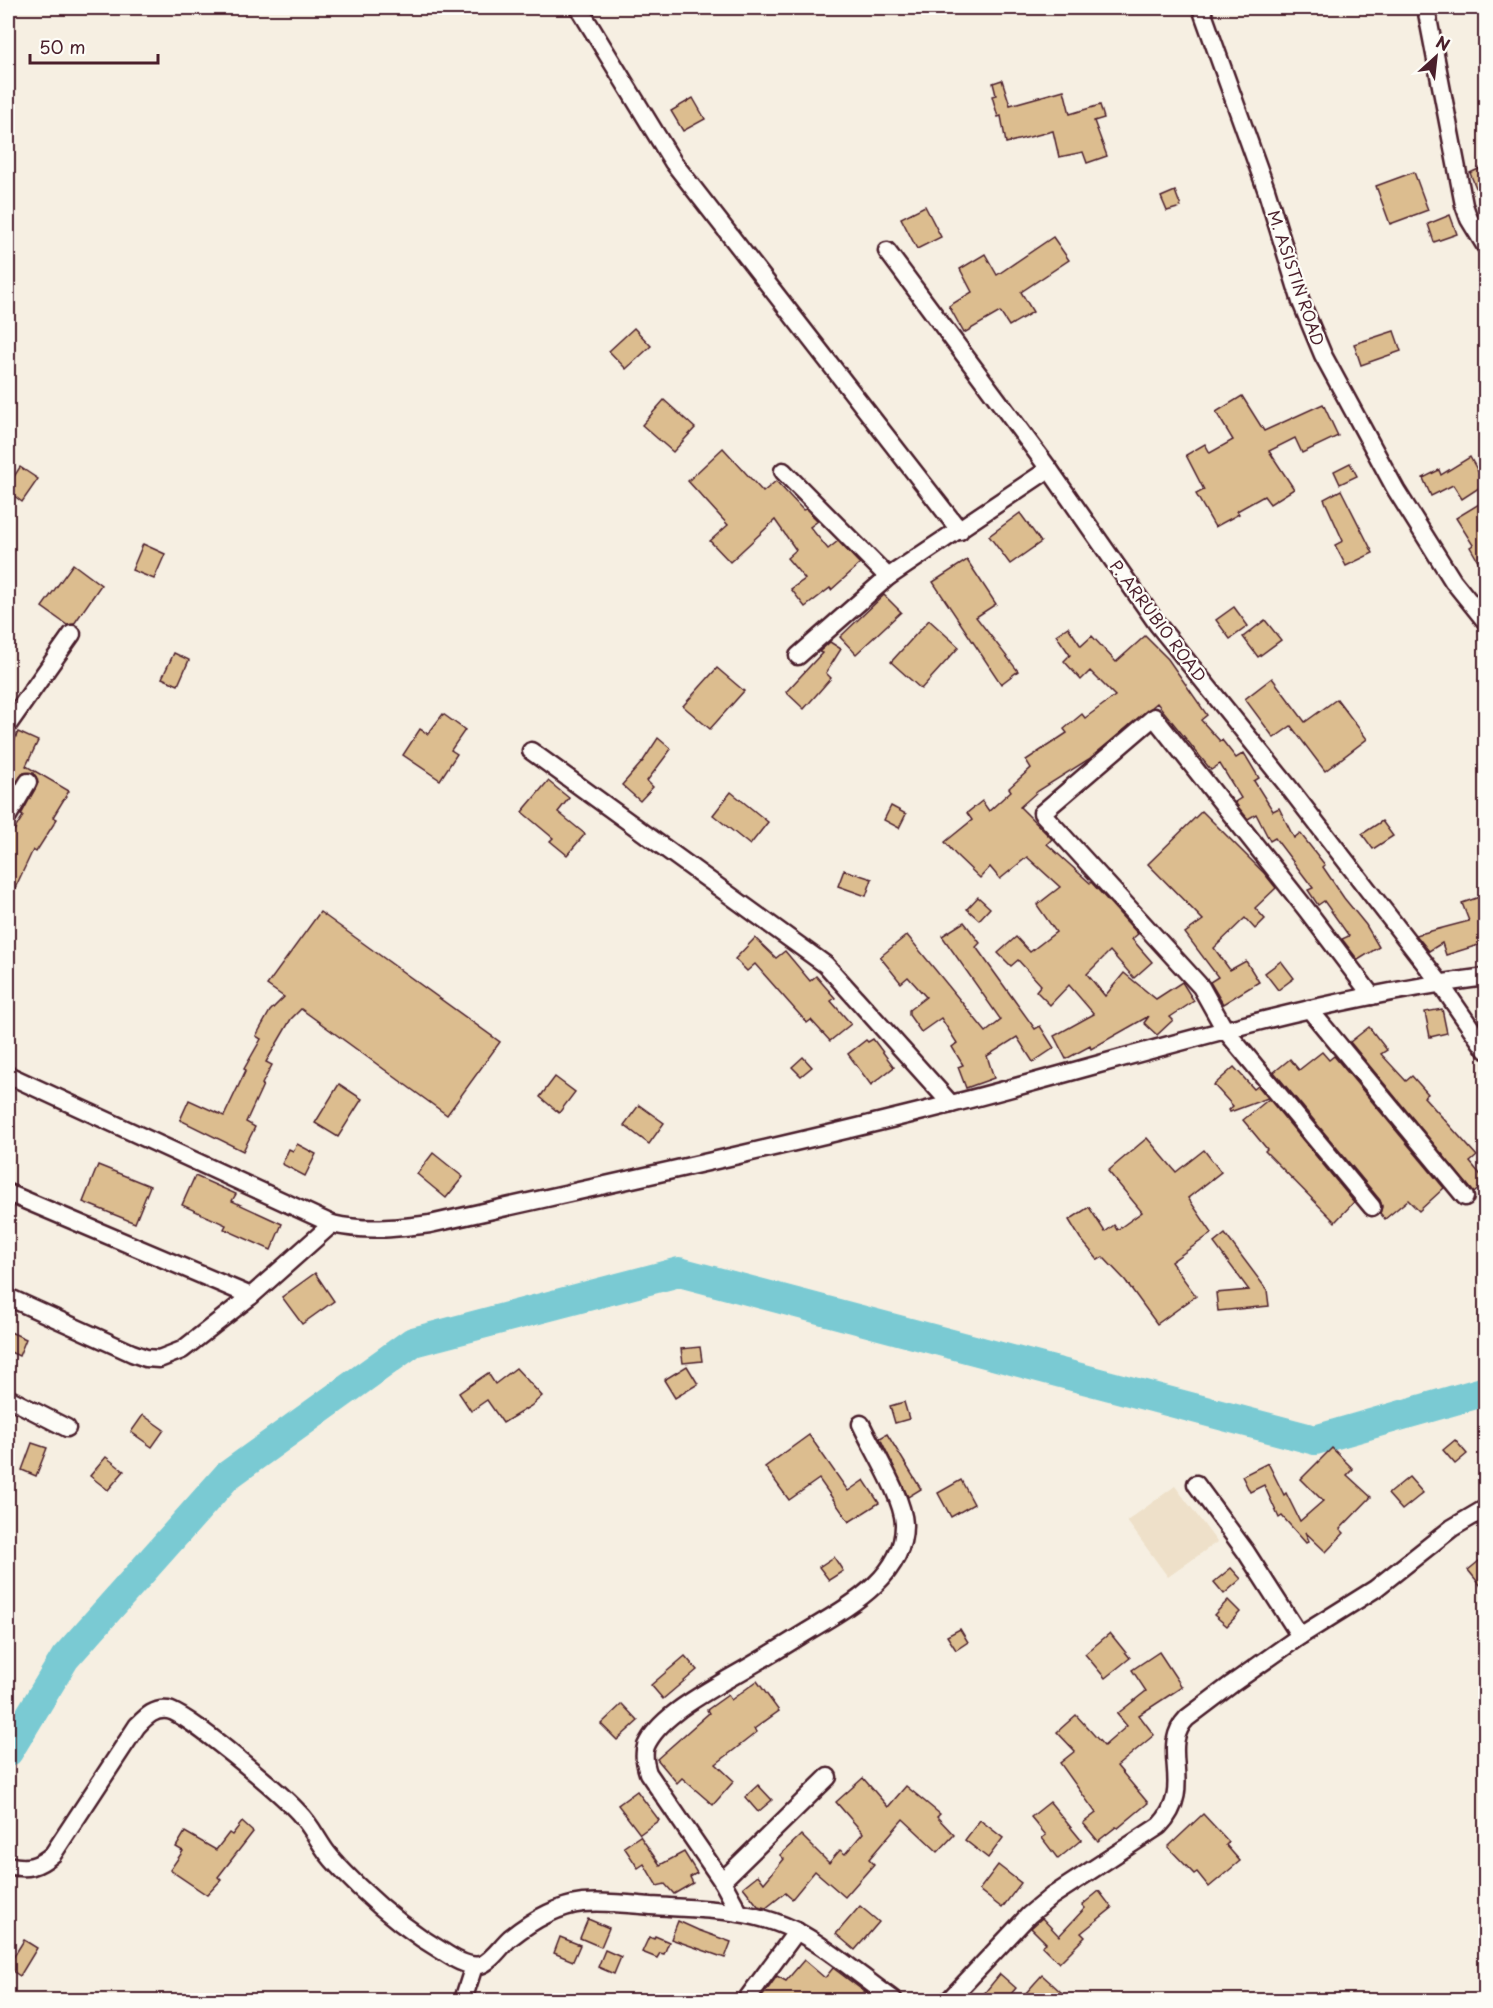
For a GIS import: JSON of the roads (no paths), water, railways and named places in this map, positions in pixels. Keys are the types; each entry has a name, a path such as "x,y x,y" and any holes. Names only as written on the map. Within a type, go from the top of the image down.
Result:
{"street":[{"path":"579,8 673,162 960,531"},
{"name":"M. ASISTIN ROAD","path":"1201,8 1266,189 1301,302 1323,355 1396,490 1453,581 1485,622"},
{"path":"1426,8 1464,205 1485,247"},
{"name":"P. ARRUBIO ROAD","path":"887,251 1049,469 1158,625 1287,785 1440,983 1485,1050"},
{"path":"798,656 888,577 960,531 1049,469"},
{"path":"783,471 888,577"},
{"path":"8,725 72,634"},
{"path":"1372,996 1154,717 1042,813 1189,973 1208,998 1225,1030 1372,1207"},
{"path":"531,751 826,965 951,1104"},
{"path":"8,816 27,782"},
{"path":"8,1075 332,1224 376,1230 430,1224 791,1143 951,1104 1309,1009 1440,983 1485,977"},
{"path":"1309,1009 1464,1197"},
{"path":"8,1193 251,1296"},
{"path":"8,1297 132,1353 146,1358 159,1359 182,1350 251,1296 332,1224"},
{"path":"8,1398 67,1428"},
{"path":"740,1912 722,1881 648,1773 644,1759 647,1744 664,1723 701,1694 842,1611 886,1574 900,1547 904,1523 899,1503 861,1425"},
{"path":"1196,1484 1246,1552 1300,1636"},
{"path":"949,2001 1029,1915 1052,1896 1159,1826 1166,1819 1176,1798 1178,1784 1174,1741 1180,1725 1232,1684 1300,1636 1345,1609 1452,1528 1485,1508"},
{"path":"8,1865 23,1868 34,1867 53,1854 137,1726 156,1711 166,1710 183,1716 300,1814 330,1856 359,1887 411,1930 442,1951 474,1966 484,1963 510,1938 533,1922 562,1909 583,1903 617,1903 740,1912 797,1931 894,2001"},
{"path":"722,1881 828,1777"},
{"path":"746,2001 797,1931"},
{"path":"463,2001 474,1966"}],"waterway":[{"path":"8,1752 65,1658 227,1476 413,1342 679,1272 1315,1440 1486,1391"}]}
